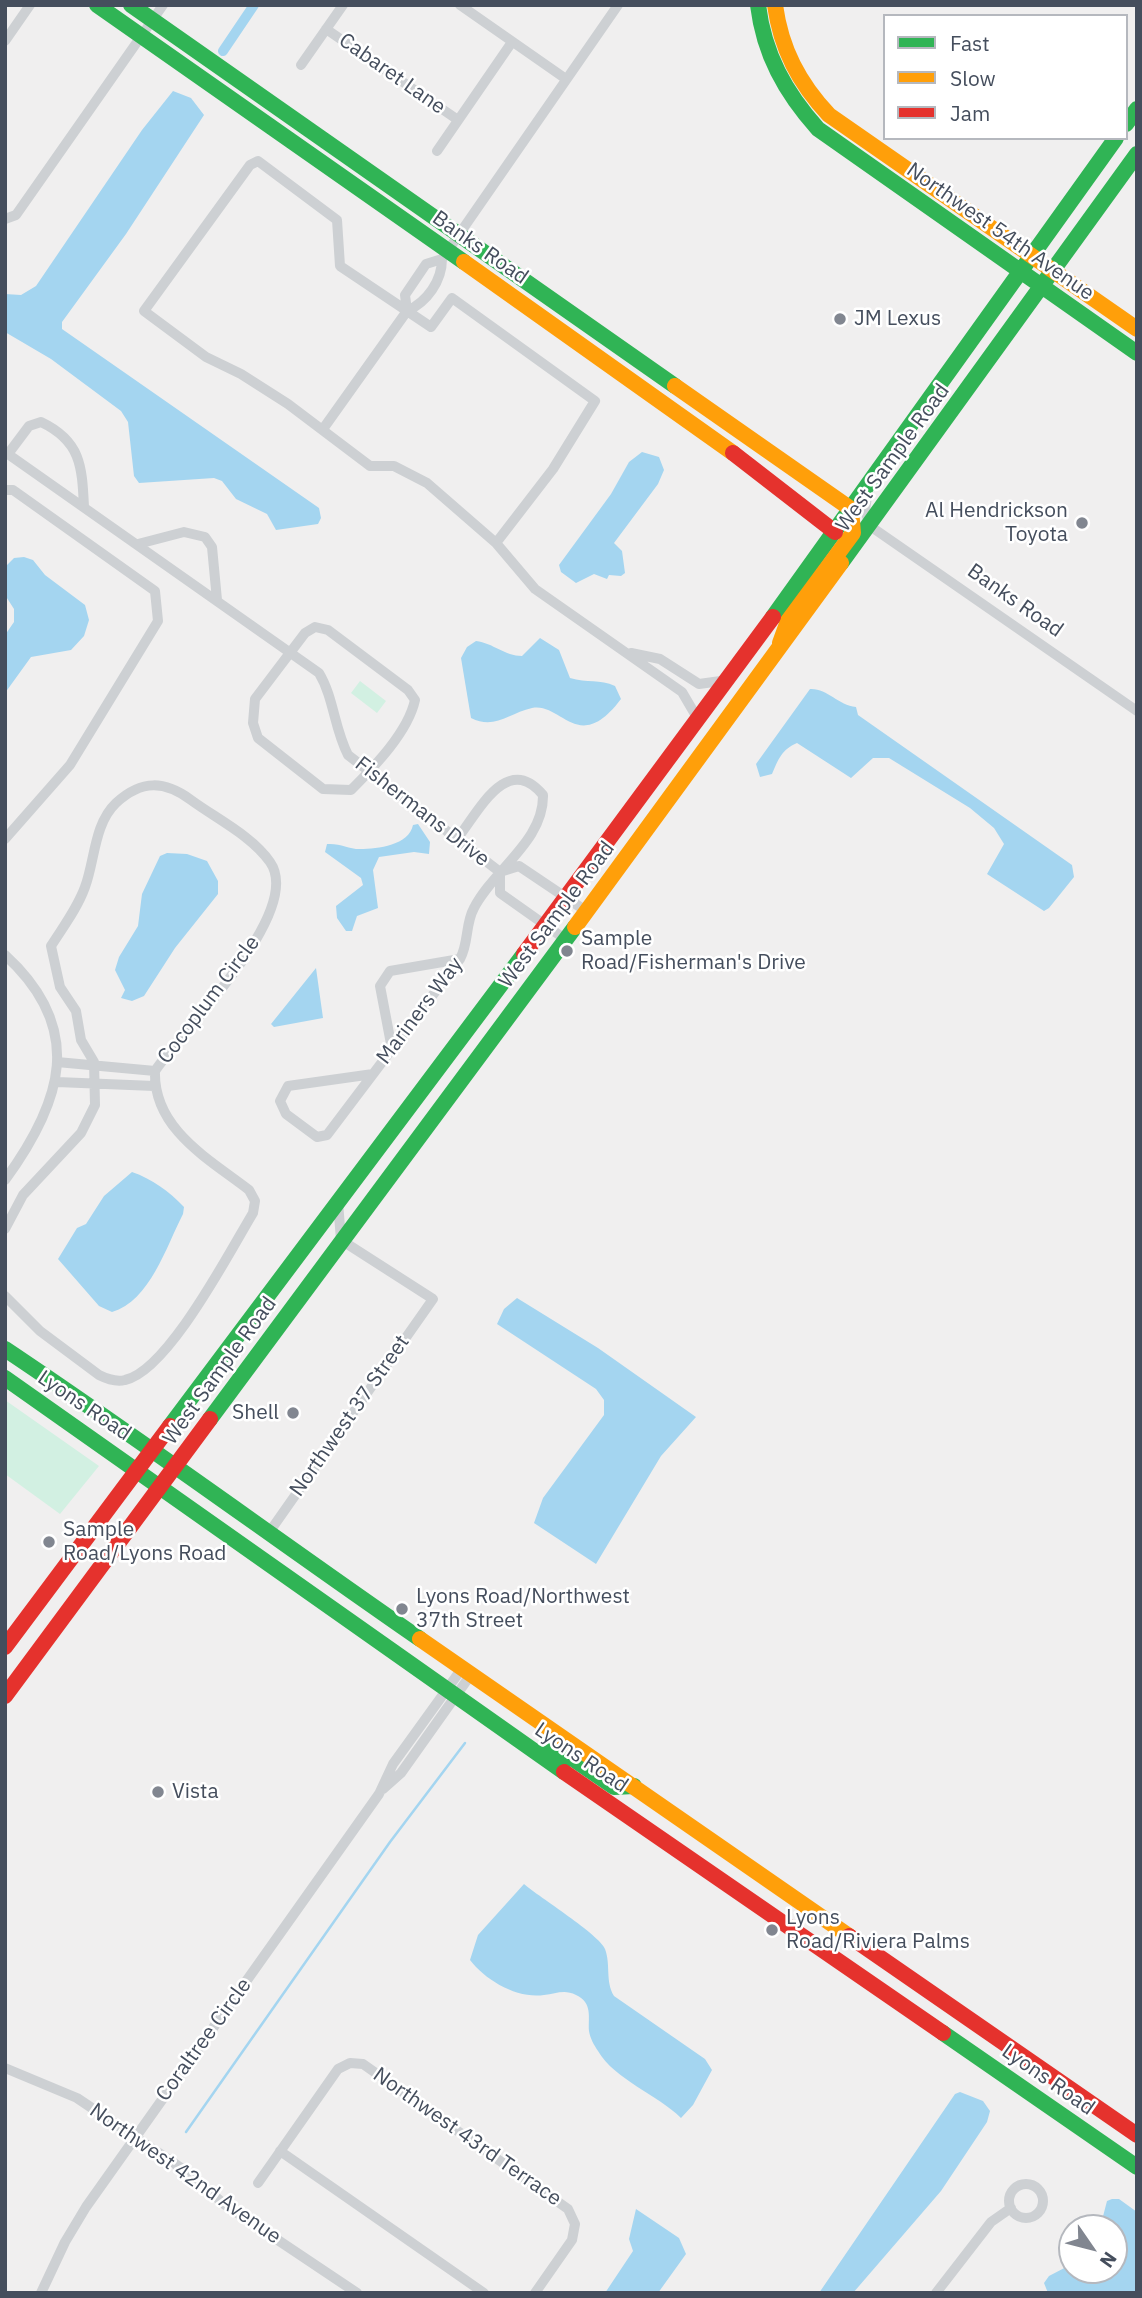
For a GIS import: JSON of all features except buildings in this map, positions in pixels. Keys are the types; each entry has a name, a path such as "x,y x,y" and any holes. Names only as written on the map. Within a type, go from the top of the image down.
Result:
{"main road":[{"name":"Banks Road","path":"97,5 445,255 699,427 835,532"},
{"name":"Banks Road","path":"131,5 851,509"},
{"name":"Northwest 54th Avenue","path":"758,5 767,53 782,85 818,129 1137,353"},
{"name":"Northwest 54th Avenue","path":"775,5 784,48 797,76 829,115 1137,329"},
{"name":"West Sample Road","path":"5,1647 136,1468 699,721 1115,140"},
{"name":"West Sample Road","path":"5,1696 870,526 1137,155"},
{"path":"775,655 788,621 853,533 851,509"},
{"name":"Lyons Road","path":"5,1349 153,1448 268,1534 1137,2135"},
{"name":"Lyons Road","path":"5,1378 160,1485 451,1694 1137,2167"},
{"path":"526,1746 573,1759 614,1787 628,1789 634,1786"},
{"path":"991,2067 1007,2044"}],"street":[{"path":"5,41 30,5"},
{"path":"6,220 16,215 163,5"},
{"path":"301,65 342,5"},
{"path":"460,5 566,79"},
{"path":"323,429 407,311 420,305 442,274 445,255 618,5"},
{"name":"Cabaret Lane","path":"326,29 458,120"},
{"path":"437,150 512,42"},
{"path":"496,543 553,469 595,401 452,298 431,327 340,266 337,220 258,161 250,165 144,312 206,357 241,374 323,429 370,466 394,466 427,483 496,543 535,589 682,692 699,721"},
{"path":"407,311 405,295 426,264 445,255"},
{"name":"Fishermans Drive","path":"83,507 82,474 75,450 67,438 52,427 41,422 29,426 6,453 319,673 328,688 338,737 348,755 500,873"},
{"path":"870,481 865,505 870,526"},
{"path":"5,490 13,490 155,591 159,608 158,621 70,765 5,839"},
{"name":"Banks Road","path":"870,526 1137,711"},
{"path":"138,544 184,532 205,537 212,547 216,600"},
{"path":"315,627 328,630 408,690 415,700 412,714 369,772 351,790 323,789 258,738 253,723 255,699 289,651 305,633 315,627"},
{"path":"627,652 660,659 699,684 728,680"},
{"name":"Mariners Way","path":"373,1074 288,1086 280,1101 286,1114 317,1137 327,1135 460,960 466,948 473,908 539,822 543,794 533,782 518,777 501,783 457,839"},
{"name":"Cocoplum Circle","path":"5,1228 23,1195 81,1133 95,1105 95,1067 80,1040 76,1010 60,986 51,946 77,906 100,827 115,804 152,784 171,786 257,848 271,864 277,878 275,896 259,934 155,1071 155,1086 161,1106 180,1136 248,1190 255,1201 253,1213 176,1339 139,1374 125,1380 108,1380 40,1331 5,1296"},
{"name":"Fishermans Drive","path":"500,873 519,866 586,911"},
{"name":"Fishermans Drive","path":"500,873 500,893 565,939"},
{"path":"5,955 37,990 49,1015 57,1062 57,1082 41,1126 5,1180"},
{"path":"392,1049 380,986 390,971 460,960"},
{"name":"Cocoplum Circle","path":"57,1062 155,1071"},
{"name":"Cocoplum Circle","path":"57,1082 155,1086"},
{"path":"338,1199 341,1240"},
{"name":"Northwest 37 Street","path":"268,1534 433,1298 341,1240"},
{"name":"Coraltree Circle","path":"41,2293 65,2242 135,2136 379,1794 401,1773 468,1670"},
{"name":"Northwest 43rd Terrace","path":"280,2151 338,2069 350,2063 363,2064 568,2209 575,2224 572,2240 536,2293"},
{"name":"Northwest 42nd Avenue","path":"5,2068 77,2098 187,2172 224,2204 357,2293"},
{"path":"258,2183 280,2151 484,2293"},
{"path":"936,2293 991,2222 1011,2208"}],"green space":[{"path":"360,681 386,701 377,713 351,693"},
{"path":"5,1400 99,1466 60,1514 5,1474"}],"water":[{"path":"173,91 191,98 204,115 126,234 62,322 62,329 319,508 321,518 318,524 276,530 267,514 236,499 222,481 214,478 139,483 134,476 128,422 121,411 51,359 5,332 5,294 21,295 36,286 142,130"},
{"path":"642,452 659,457 664,470 658,484 614,543 622,551 625,573 621,576 609,575 607,579 594,574 576,583 561,572 559,565 611,494 629,462"},
{"path":"14,558 33,560 45,575 85,605 89,620 84,636 71,650 31,657 5,693 5,635 14,622 14,609 5,595 5,567"},
{"path":"540,638 559,650 570,678 615,686 621,699 606,716 593,724 572,723 543,708 524,710 495,721 471,718 461,658 467,647 476,641 522,656"},
{"path":"810,689 822,691 856,707 858,715 1072,865 1074,877 1049,908 1044,911 987,874 1004,844 994,828 970,808 889,758 873,758 851,778 797,743 784,752 772,774 760,777 756,764"},
{"path":"418,824 430,842 429,854 414,852 379,857 373,870 378,908 357,916 352,931 346,931 337,918 336,906 363,885 361,878 325,852 327,844 360,849 384,847 406,837 413,825"},
{"path":"167,853 187,854 207,861 218,881 218,894 175,948 144,996 132,1001 121,998 125,990 115,970 119,957 138,926 142,894 160,856"},
{"path":"316,968 323,1018 274,1027 271,1024"},
{"path":"132,1172 153,1182 172,1196 184,1207 183,1214 147,1285 137,1297 112,1312 99,1306 58,1259 77,1228 86,1224 104,1196"},
{"path":"517,1298 598,1348 696,1417 661,1456 596,1564 534,1523 543,1498 604,1415 604,1400 596,1389 497,1324 504,1309"},
{"path":"524,1884 601,1943 607,1955 614,1996 705,2059 712,2070 693,2105 681,2118 625,2079 605,2061 591,2039 587,2006 581,1998 568,1992 534,1996 513,1991 485,1975 470,1960 478,1935"},
{"path":"960,2092 983,2101 990,2111 987,2122 941,2191 853,2293 819,2293 955,2094"},
{"path":"1119,2199 1137,2212 1137,2293 1048,2293 1044,2283 1049,2276 1058,2271 1058,2284 1128,2284 1128,2214 1104,2214 1107,2201"},
{"path":"636,2209 679,2238 686,2254 658,2293 605,2293 633,2251 629,2239"}],"waterway":[{"path":"223,51 254,5"},
{"path":"186,2132 390,1842 465,1743"}],"traffic: fast":[{"path":"97,5 464,262"},
{"path":"131,5 675,386"},
{"path":"758,5 765,40 778,72 818,129 1137,353"},
{"path":"1128,121 1137,109"},
{"path":"773,617 1115,140"},
{"path":"841,563 1137,154"},
{"path":"210,1419 575,927"},
{"path":"170,1426 524,954"},
{"path":"5,1349 420,1639"},
{"path":"5,1378 564,1772"},
{"path":"543,1750 573,1759 614,1787 634,1786"},
{"path":"943,2033 1137,2167"}],"traffic: slow":[{"path":"775,5 782,36 793,64 800,78 829,115 1137,329"},
{"path":"464,262 733,453"},
{"path":"675,386 851,509 853,533 788,621 780,643"},
{"path":"575,927 841,563"},
{"path":"420,1639 849,1936"}],"traffic: jam":[{"path":"733,453 835,532"},
{"path":"524,954 773,617"},
{"path":"5,1696 210,1419"},
{"path":"5,1647 170,1426"},
{"path":"564,1772 943,2033"},
{"path":"849,1936 1137,2135"}],"place":[{"name":"JM Lexus","path":"840,319"},
{"name":"Al Hendrickson Toyota","path":"1082,523"},
{"name":"Sample Road/Fisherman's Drive","path":"567,951"},
{"name":"Shell","path":"293,1413"},
{"name":"Sample Road/Lyons Road","path":"49,1542"},
{"name":"Lyons Road/Northwest 37th Street","path":"402,1609"},
{"name":"Vista","path":"158,1792"},
{"name":"Lyons Road/Riviera Palms","path":"772,1930"}]}
